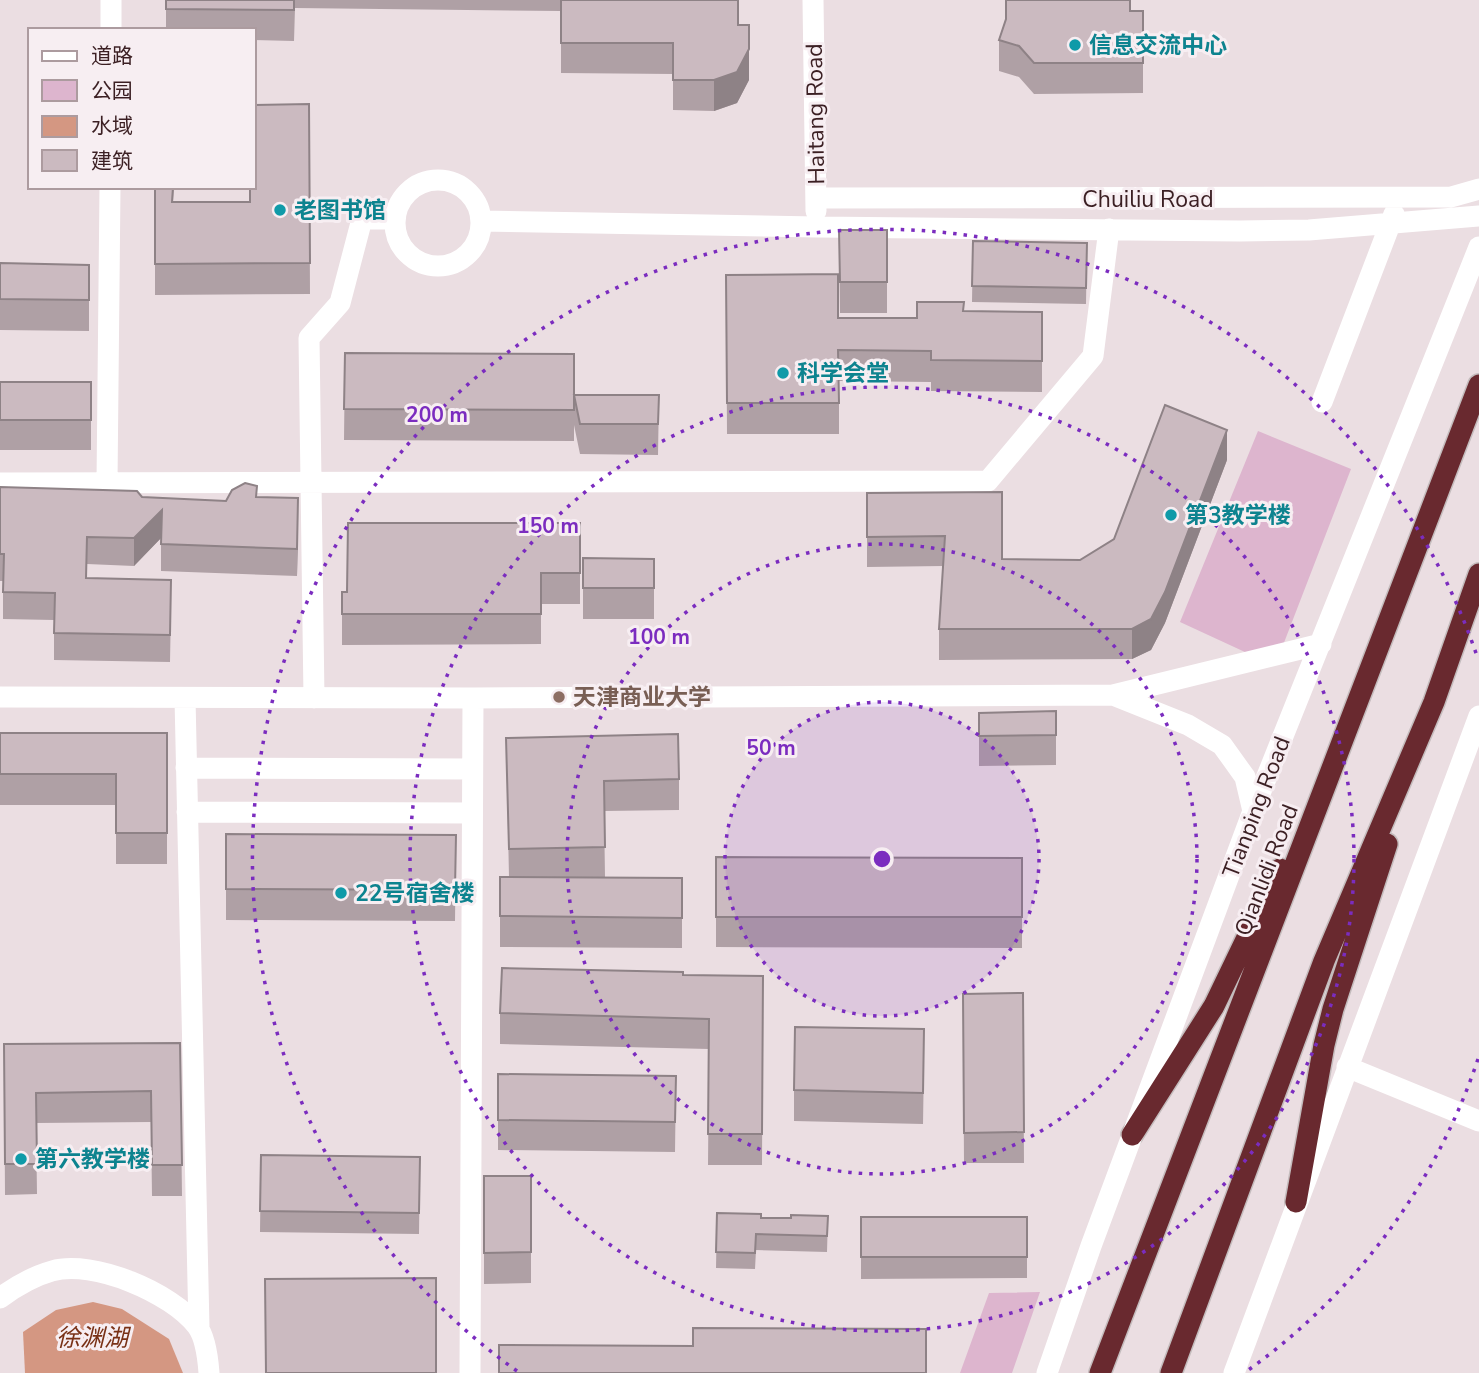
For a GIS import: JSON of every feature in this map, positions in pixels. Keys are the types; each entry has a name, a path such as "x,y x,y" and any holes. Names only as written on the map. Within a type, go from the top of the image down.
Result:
{"highway":[{"name":"Qianlidi Road","path":"1100,1373 1259,936 1351,718 1479,384"},
{"path":"1296,1202 1317,1074 1333,1009 1434,702 1479,575"},
{"path":"1171,1373 1324,961 1434,702"},
{"path":"1132,1135 1259,936"}],"street":[{"path":"111,0 111,28"},
{"name":"Haitang Road","path":"813,0 817,228"},
{"path":"446,180 471,195 478,207 480,235 469,253 451,264 424,263 411,256 402,246 396,233 395,219 399,205 407,193 418,184 446,180"},
{"path":"107,483 110,189"},
{"name":"Chuiliu Road","path":"816,198 1451,197 1479,189"},
{"path":"1322,402 1394,214 1402,206 1422,197"},
{"name":"Chuiliu Road","path":"481,221 817,228 1309,230 1479,216"},
{"path":"314,698 309,338 340,303 362,219 395,219"},
{"path":"0,483 988,481 1093,356 1109,229"},
{"name":"Tianping Road","path":"1048,1373 1091,1246 1253,811 1479,247"},
{"path":"0,697 1113,695 1321,644"},
{"path":"1113,695 1188,726 1222,745 1245,777 1253,811"},
{"path":"185,698 198,1328 208,1359 209,1373"},
{"path":"470,1373 472,698"},
{"path":"1234,1373 1479,716"},
{"path":"186,768 472,769"},
{"path":"187,812 472,813"},
{"path":"1347,1067 1479,1121"},
{"path":"0,1298 12,1289 53,1271 83,1269 118,1277 169,1301 198,1328"}],"green space":[{"path":"1258,431 1351,469 1275,666 1180,622"},
{"path":"1040,1292 1012,1373 960,1373 989,1293"}],"water":[{"name":"徐渊湖","path":"93,1302 122,1309 169,1339 183,1373 25,1373 23,1332 56,1310"}],"building":[{"path":"166,0 294,0 294,10 166,9"},
{"path":"561,0 738,0 738,25 749,25 749,49 737,72 714,80 673,80 673,43 561,43"},
{"name":"信息交流中心","path":"1006,0 1130,0 1130,11 1143,11 1143,63 1034,63 1019,46 999,40 1006,19"},
{"name":"老图书馆","path":"309,104 310,263 155,264 155,189 173,189 172,202 250,202 250,189 256,189 256,105"},
{"path":"839,230 887,230 887,282 840,282"},
{"path":"973,241 1087,243 1086,288 972,286"},
{"path":"0,263 89,265 89,300 0,299"},
{"path":"838,274 838,318 917,318 917,302 964,302 963,311 1042,312 1042,361 931,360 931,351 838,350 839,403 727,403 726,275"},
{"path":"345,353 574,354 574,410 344,409"},
{"path":"0,382 91,382 91,420 0,420"},
{"path":"574,395 659,395 658,424 580,424"},
{"path":"1165,405 1227,430 1165,592 1151,619 1132,629 939,629 945,536 867,537 867,493 1002,492 1002,559 1080,560 1114,539"},
{"path":"245,483 257,486 256,497 298,498 297,549 161,544 162,510 134,538 87,537 86,578 171,580 170,635 54,633 55,593 3,592 0,487 137,491 142,497 226,501 232,490"},
{"path":"348,523 580,523 580,573 541,573 541,614 342,614 342,592 347,592"},
{"path":"583,558 654,559 654,588 583,588"},
{"path":"1056,711 1056,735 979,736 979,713"},
{"path":"0,733 167,733 167,833 116,833 116,774 0,774"},
{"path":"678,734 679,779 604,781 605,847 509,849 506,738"},
{"path":"226,834 456,835 455,890 226,889"},
{"path":"716,857 1022,858 1022,917 716,917"},
{"path":"500,877 682,878 682,918 500,916"},
{"path":"502,968 763,976 762,1134 708,1134 709,1019 500,1013"},
{"path":"1023,993 1024,1132 964,1133 963,994"},
{"path":"795,1027 924,1029 923,1093 794,1090"},
{"path":"180,1043 182,1165 152,1165 151,1091 36,1093 37,1164 5,1164 4,1044"},
{"path":"498,1074 676,1076 675,1122 498,1120"},
{"path":"261,1155 420,1157 419,1213 260,1211"},
{"path":"484,1176 531,1176 531,1252 484,1253"},
{"path":"717,1213 761,1214 761,1218 791,1218 791,1215 828,1216 827,1236 756,1234 755,1253 716,1252"},
{"path":"861,1217 1027,1217 1027,1257 861,1257"},
{"path":"436,1278 436,1373 266,1373 265,1279"},
{"path":"693,1328 926,1329 926,1373 499,1373 499,1345 693,1346"}],"place":[{"name":"信息交流中心","path":"1075,45"},
{"name":"老图书馆","path":"280,210"},
{"name":"科学会堂","path":"783,373"},
{"name":"第3教学楼","path":"1171,515"},
{"name":"天津商业大学","path":"559,697"},
{"name":"22号宿舍楼","path":"341,893"},
{"name":"第六教学楼","path":"21,1159"}]}
